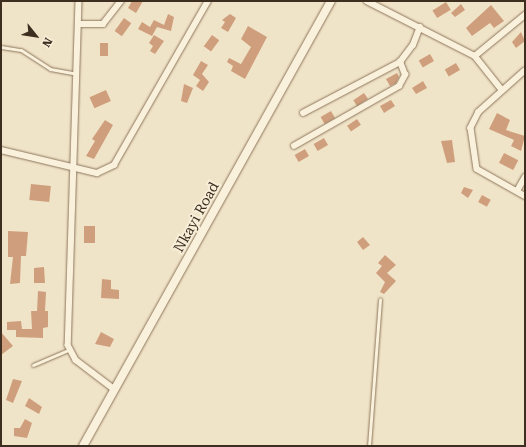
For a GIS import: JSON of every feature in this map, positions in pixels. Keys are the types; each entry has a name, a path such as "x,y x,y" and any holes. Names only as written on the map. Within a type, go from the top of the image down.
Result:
{"main road":[{"name":"Nkayi Road","path":"84,446 114,389 331,1"}],"street":[{"path":"79,1 69,350 82,365 114,389"},
{"path":"79,24 103,24 121,1"},
{"path":"1,150 74,169 97,173 105,172 117,162 208,1"},
{"path":"367,1 475,56 502,90"},
{"path":"475,56 525,15"},
{"path":"303,113 400,62 413,45 420,27"},
{"path":"294,146 399,86 405,75 400,62"},
{"path":"525,71 502,90 472,121 472,155 477,169 525,196"},
{"path":"517,191 525,177"}],"lane":[{"path":"1,47 21,50 50,69 77,74"},
{"path":"369,446 380,299"},
{"path":"34,365 69,350"}],"building":[{"path":"132,1 143,1 136,13 128,8"},
{"path":"446,2 451,10 437,18 432,10"},
{"path":"461,4 465,10 455,17 451,13"},
{"path":"491,5 504,21 494,28 490,23 472,36 466,28"},
{"path":"168,14 174,17 171,31 157,27 152,36 138,29 142,22 150,27 154,20 164,25"},
{"path":"230,14 236,18 228,32 221,28 225,22 222,20"},
{"path":"124,18 131,23 122,36 115,31"},
{"path":"248,26 267,37 245,79 231,71 233,66 227,62 229,58 241,64 251,47 241,39"},
{"path":"521,32 525,41 516,48 512,42"},
{"path":"154,35 164,41 155,54 150,51 153,46 149,43"},
{"path":"212,35 219,40 211,52 204,46"},
{"path":"100,43 108,43 108,56 100,56"},
{"path":"430,54 434,61 423,67 419,60"},
{"path":"201,61 208,65 202,74 209,82 203,91 196,86 200,80 193,75"},
{"path":"456,63 460,70 449,76 445,70"},
{"path":"397,73 399,77 396,83 390,86 386,79"},
{"path":"423,81 427,88 416,94 412,88"},
{"path":"184,84 193,88 187,103 181,101"},
{"path":"106,90 111,101 94,108 90,97"},
{"path":"364,93 368,99 357,106 353,100"},
{"path":"391,100 395,106 384,113 380,106"},
{"path":"331,111 335,118 325,124 321,117"},
{"path":"497,113 510,120 506,130 525,136 521,151 511,146 514,140 489,129"},
{"path":"357,119 361,125 351,132 347,126"},
{"path":"105,120 113,125 94,159 86,156 95,141 92,139"},
{"path":"324,138 328,145 318,151 314,144"},
{"path":"452,140 455,162 447,163 441,141"},
{"path":"305,149 309,156 299,162 295,155"},
{"path":"504,153 518,160 513,170 499,163"},
{"path":"31,184 51,186 49,202 29,200"},
{"path":"464,187 473,190 468,198 461,193"},
{"path":"482,195 491,200 487,207 478,202"},
{"path":"84,226 95,226 95,243 84,243"},
{"path":"8,231 28,232 26,256 21,256 20,283 10,284 13,257 8,257"},
{"path":"363,237 370,245 363,250 357,242"},
{"path":"385,255 396,265 387,273 396,281 384,294 380,292 385,282 376,273 382,266 378,263"},
{"path":"44,267 45,283 34,283 34,268"},
{"path":"102,279 111,280 111,289 119,290 119,299 101,298"},
{"path":"38,291 46,292 45,311 48,311 48,327 43,328 43,338 16,337 16,330 7,330 7,322 21,321 22,329 32,329 31,311 37,311"},
{"path":"1,332 13,346 1,355"},
{"path":"101,332 114,339 110,347 95,344"},
{"path":"13,379 22,381 13,403 6,400"},
{"path":"29,398 42,407 39,414 25,406"},
{"path":"25,419 32,423 27,438 14,436 14,428 20,428"}]}
